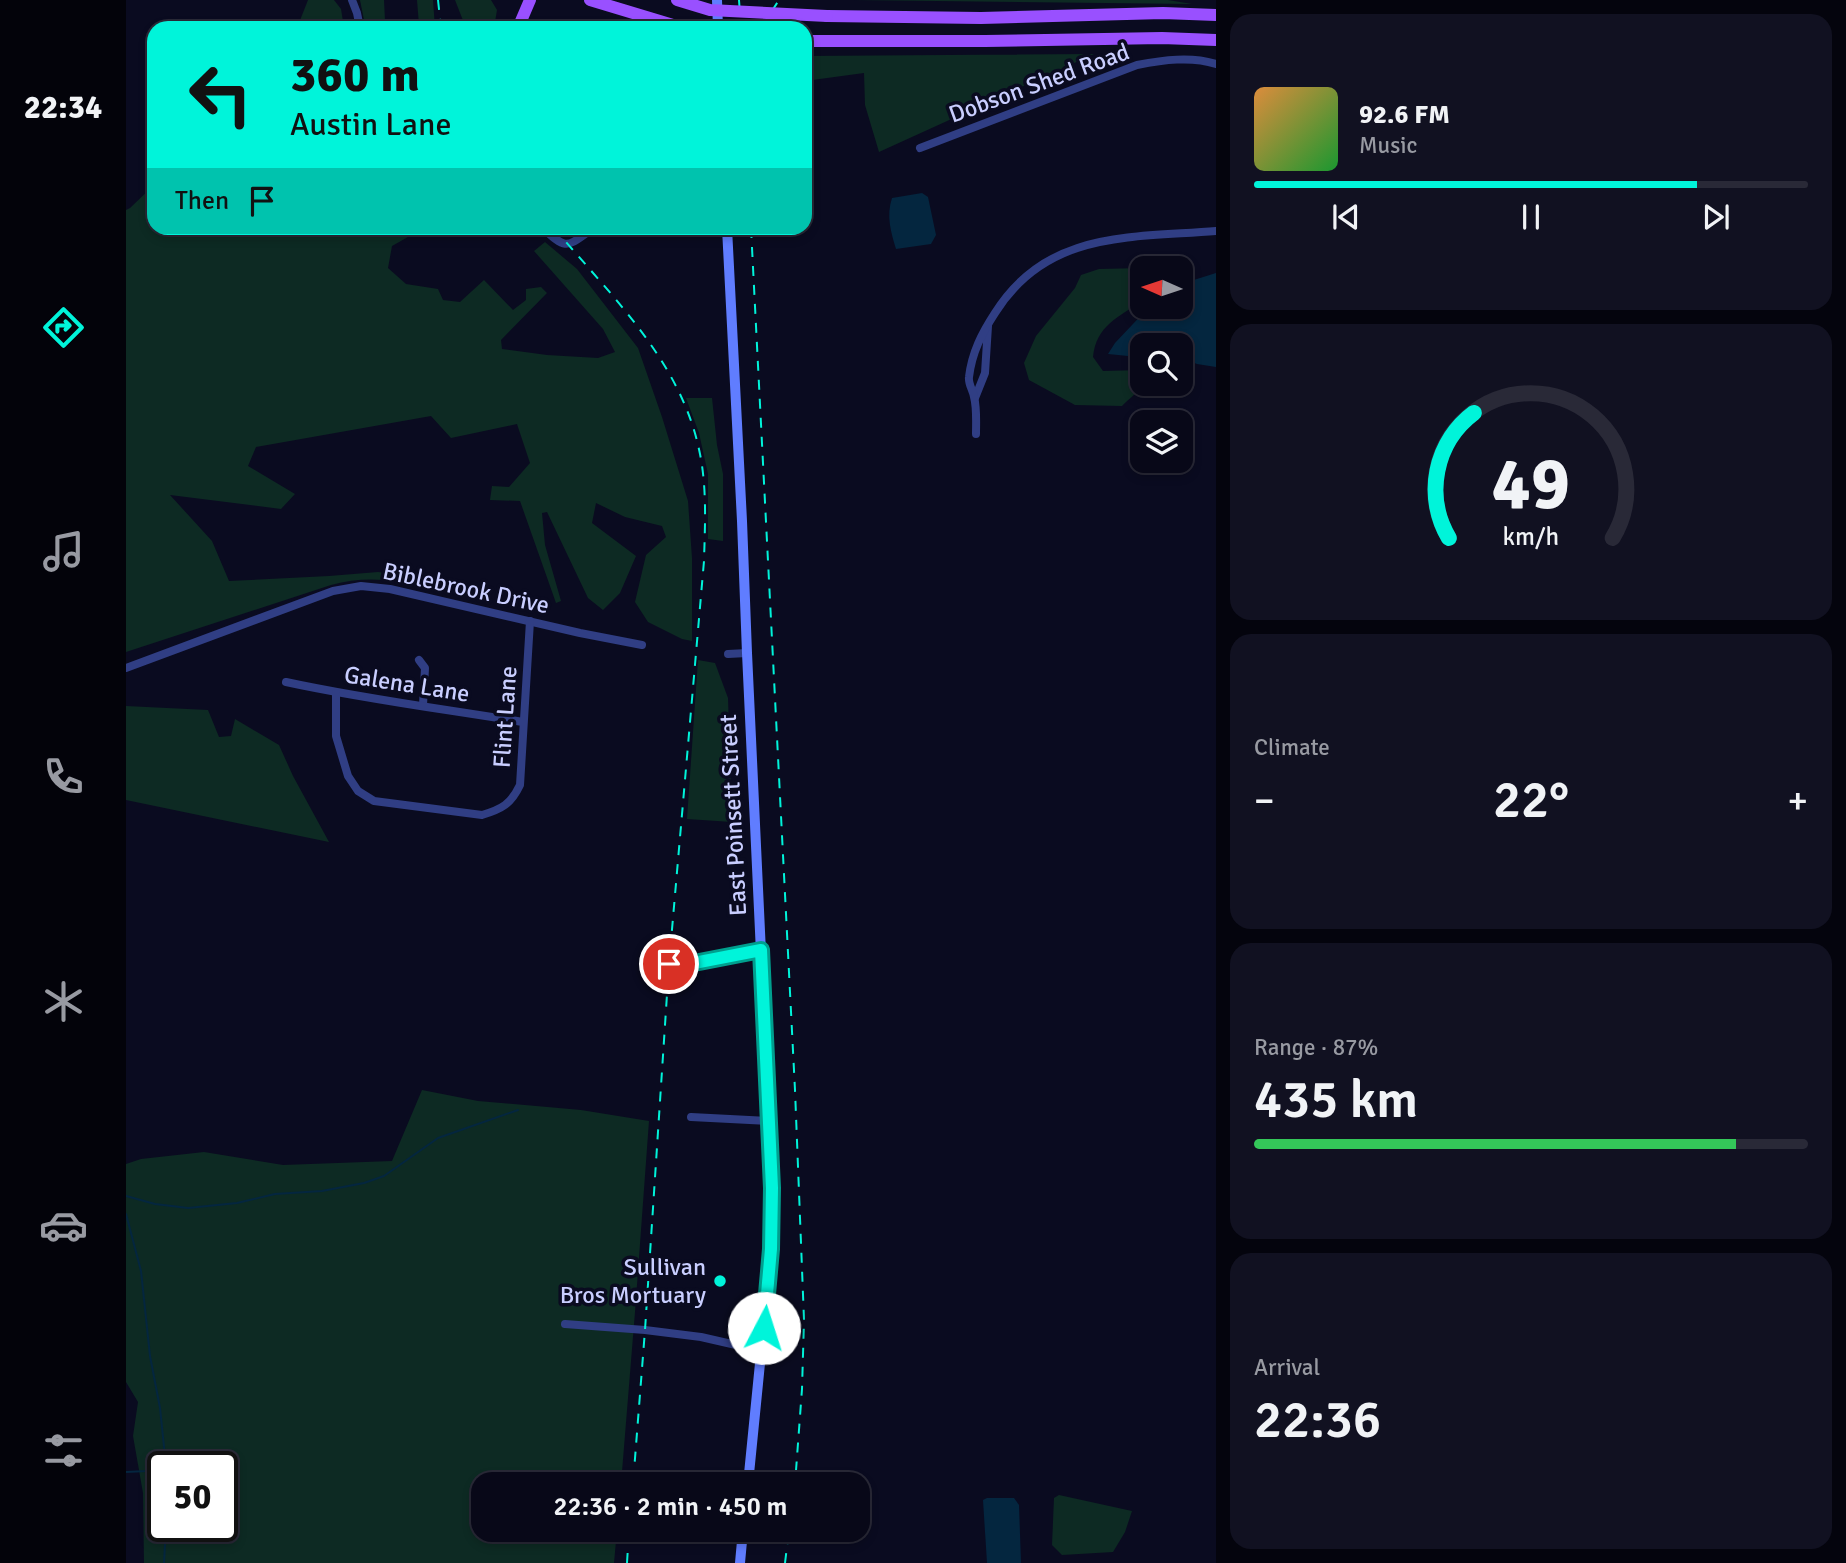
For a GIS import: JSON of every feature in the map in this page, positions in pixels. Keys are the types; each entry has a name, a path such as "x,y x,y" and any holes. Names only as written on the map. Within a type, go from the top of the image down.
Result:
{"main road":[{"path":"514,21 522,0"},
{"path":"521,21 530,0"},
{"path":"590,0 656,21"},
{"path":"677,0 709,10 827,16 981,18 1163,13 1216,15"},
{"path":"717,0 718,21"},
{"path":"812,41 1162,38 1216,40"},
{"name":"East Poinsett Street","path":"727,235 772,1216 749,1472"},
{"path":"740,1563 742,1542"}],"street":[{"path":"352,0 359,21"},
{"name":"Dobson Shed Road","path":"920,148 1137,65 1157,61 1190,60 1216,64"},
{"path":"976,434 975,398 968,380 976,343 1001,302 1019,282 1066,251 1087,244 1216,231"},
{"path":"550,235 559,243 568,244 584,235"},
{"path":"975,398 985,373 988,323"},
{"name":"Biblebrook Drive","path":"126,668 333,592 361,586 390,589 600,638 642,645"},
{"name":"Flint Lane","path":"336,693 336,736 348,776 358,791 374,801 482,815 498,810 514,798 520,785 530,621"},
{"path":"729,654 747,653"},
{"path":"419,660 425,668 423,705"},
{"name":"Galena Lane","path":"286,682 336,693 523,722"},
{"path":"648,972 669,964 694,963 761,950"},
{"path":"691,1117 769,1121"},
{"path":"565,1324 659,1332 762,1347"}],"green space":[{"path":"308,0 334,0 341,9 343,21 300,21"},
{"path":"360,0 384,0 385,21 364,20"},
{"path":"417,0 433,0 434,21 419,21"},
{"path":"455,0 491,0 497,10 495,21 463,21"},
{"path":"853,0 1168,0 1192,4"},
{"path":"1094,54 879,152 865,105 864,73 812,80 812,56"},
{"path":"147,192 147,235 412,235 392,246 388,268 406,284 438,289 443,300 460,302 484,280 513,310 526,300 526,289 541,287 547,293 501,340 502,349 598,358 615,352 603,329 534,251 545,242 577,269 638,348 688,501 692,558 692,641 682,639 648,622 635,602 646,555 666,537 662,526 625,517 596,503 592,523 636,556 620,593 603,610 588,598 547,512 542,513 545,545 561,601 556,603 520,501 490,500 492,486 509,487 530,463 517,424 451,438 431,416 256,447 248,466 295,494 281,509 170,495 212,541 229,581 378,572 399,575 398,582 364,580 331,585 126,652 126,210"},
{"path":"1130,268 1130,309 1104,330 1095,346 1093,357 1103,371 1130,370 1130,396 1133,396 1122,406 1075,405 1029,380 1024,363 1036,336 1075,288 1081,275 1099,269"},
{"path":"686,398 712,398 723,474 723,541 708,539 708,474 699,433"},
{"path":"698,660 715,663 728,698 732,822 687,819"},
{"path":"126,706 208,710 219,737 231,736 235,719 279,745 329,842 126,800"},
{"path":"422,1090 478,1101 581,1110 649,1121 622,1472 471,1472 471,1542 616,1542 614,1563 144,1563 143,1493 133,1436 138,1402 126,1382 126,1164 141,1159 204,1152 283,1165 392,1161"},
{"path":"1059,1495 1132,1511 1125,1532 1113,1552 1062,1555 1052,1545 1054,1498"}],"water":[{"path":"922,193 928,197 936,235 931,244 896,249 889,218 892,198"},
{"path":"1216,273 1216,367 1193,362 1193,333 1130,333 1130,356 1108,354 1138,319 1193,319 1194,280"},
{"path":"1014,1498 1019,1505 1021,1563 987,1563 983,1500"}],"waterway":[{"path":"126,1196 155,1204 188,1208 364,1183 384,1176 438,1138 518,1110"},
{"path":"126,1214 141,1271 164,1451"},
{"path":"126,1472 147,1471"},
{"path":"164,1563 165,1542"}],"railway":[{"path":"438,0 440,21"},
{"path":"739,0 740,21"},
{"path":"766,21 779,0"},
{"path":"560,235 642,332 678,390 691,421 700,454 705,494 704,561 669,964 634,1472"},
{"path":"751,235 795,1090 804,1320 796,1472"},
{"path":"627,1563 628,1542"},
{"path":"785,1563 788,1542"}],"place":[{"name":"Sullivan Bros Mortuary","path":"720,1281"}],"route":[{"path":"669,964 694,963 761,950 772,1188 771,1249 764,1328"}]}
